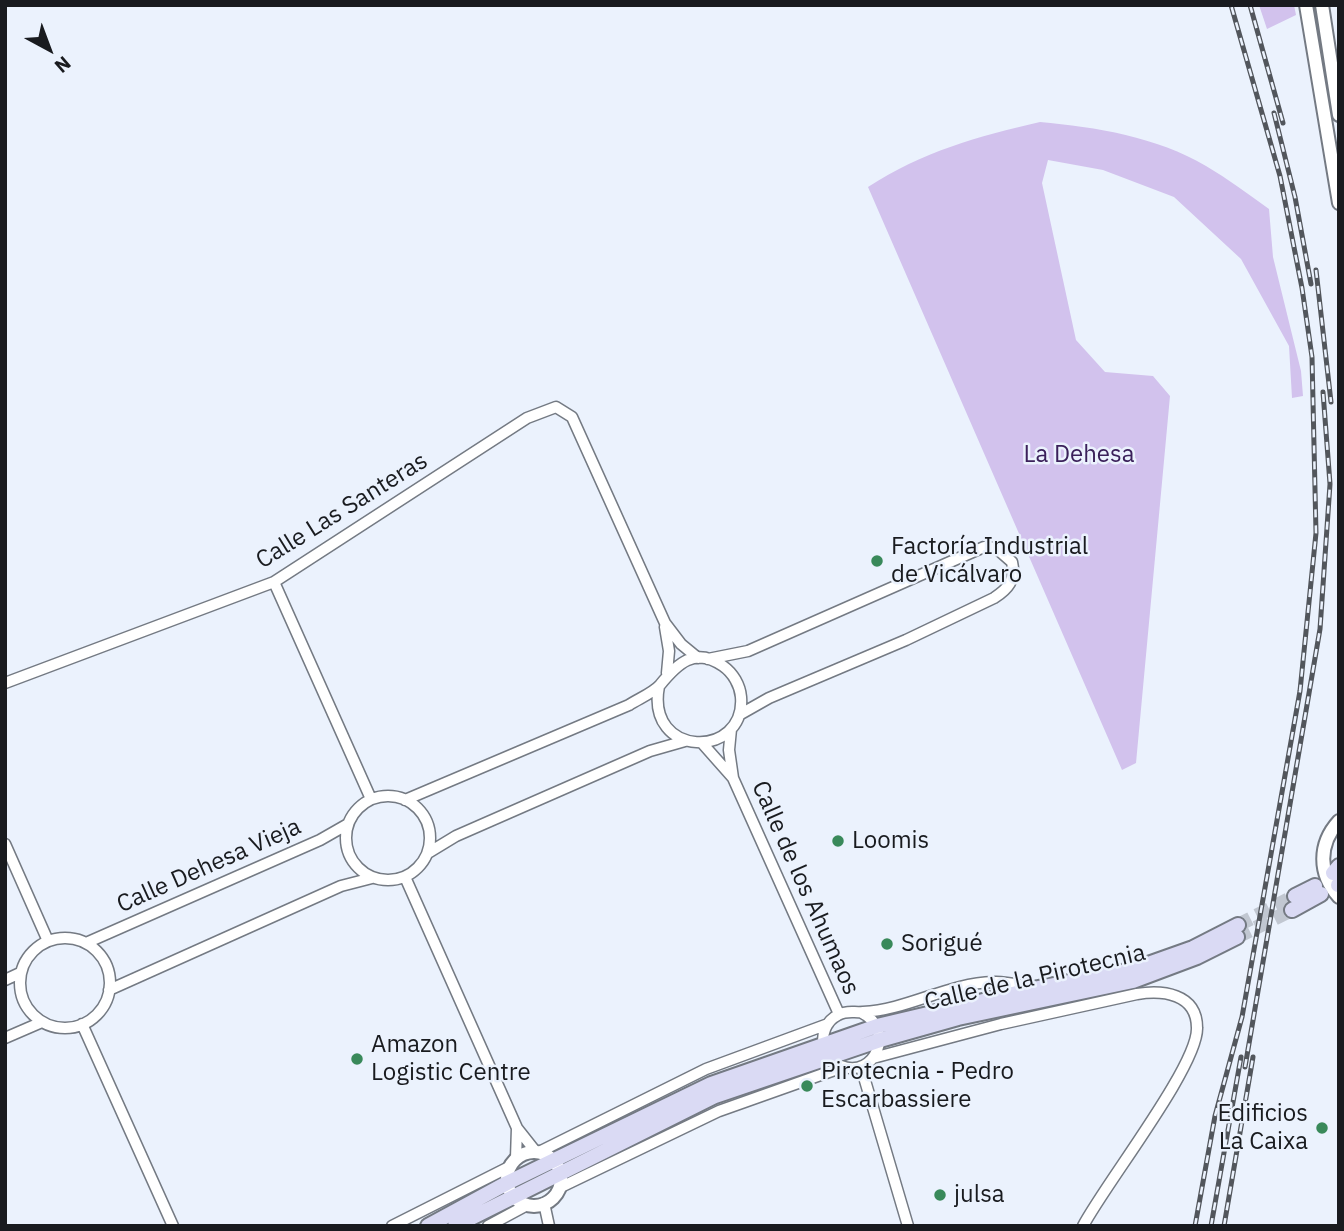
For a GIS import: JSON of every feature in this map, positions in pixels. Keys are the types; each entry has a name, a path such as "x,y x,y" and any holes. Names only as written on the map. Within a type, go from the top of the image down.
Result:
{"main road":[{"path":"1294,903 1318,890"},
{"name":"Calle de la Pirotecnia","path":"428,1226 510,1190 559,1181 715,1097 829,1058 879,1033 1038,988 1131,970 1238,931 1189,961 1133,981 958,1018 879,1033 823,1043 711,1084 553,1160 510,1190 455,1226"}],"street":[{"path":"1306,5 1339,204"},
{"path":"1322,5 1339,115"},
{"name":"Calle Las Santeras","path":"5,683 274,582 527,418 556,407 572,417 665,623"},
{"path":"405,800 435,790 629,705 659,686 676,665 748,651 984,547 996,548 1012,562 1013,580 1005,591 994,598 906,640 769,698 739,715"},
{"path":"274,582 371,799"},
{"path":"109,990 341,886 372,878 394,880 405,877 415,871 428,853 456,836 638,756 685,741 712,741 730,729 739,715 741,695 733,676 718,662 703,659 681,644 665,623"},
{"path":"665,623 669,651 667,673"},
{"path":"659,686 658,712 664,724 685,741"},
{"name":"Calle de los Ahumaos","path":"730,729 729,750 733,778 839,1014"},
{"name":"Calle de los Ahumaos","path":"702,743 733,778"},
{"path":"372,878 352,862 347,850 348,824 362,805 371,799 394,796 416,806 429,828 428,853"},
{"path":"1339,821 1326,840 1323,860 1327,879 1339,897"},
{"name":"Calle Dehesa Vieja","path":"86,943 320,840 348,824"},
{"path":"5,844 48,941"},
{"path":"405,877 517,1128 537,1152 553,1160 559,1181"},
{"path":"5,980 20,973 31,954 48,941 61,938 86,943 105,963 109,990 104,1004 82,1024 55,1027 42,1022 23,1001 20,973"},
{"name":"Calle de la Pirotecnia","path":"839,1014 862,1013 993,982 1038,988"},
{"name":"Calle de la Pirotecnia","path":"544,1203 559,1181 719,1111 843,1067 861,1067 873,1058 1001,1024 1137,994 1157,991 1178,996 1194,1014 1196,1035 1173,1085 1083,1226"},
{"path":"862,1013 879,1033 873,1058"},
{"path":"392,1226 513,1163 706,1069 828,1024 839,1014"},
{"path":"5,1038 42,1022"},
{"path":"82,1024 173,1226"},
{"path":"828,1024 823,1043 829,1058 843,1067"},
{"path":"861,1067 908,1226"},
{"path":"517,1128 510,1190 527,1205"},
{"path":"488,1226 527,1205 544,1203 549,1226"}],"green space":[{"path":"1259,5 1294,5 1296,15 1267,29"},
{"name":"La Dehesa","path":"1040,122 1104,130 1167,148 1206,166 1269,209 1273,257 1301,371 1303,396 1292,398 1289,346 1241,259 1174,197 1103,170 1048,160 1042,183 1076,340 1105,372 1153,376 1170,396 1136,763 1122,770 868,187 909,164 951,147"}],"tunnel":[{"path":"1238,925 1295,896"},
{"path":"1237,937 1292,910"}],"railway":[{"path":"1195,1226 1215,1116 1242,1017 1300,691 1316,533 1312,357 1302,288 1280,176 1231,5"},
{"path":"1250,5 1283,123"},
{"path":"1274,113 1295,197 1311,284"},
{"path":"1316,270 1331,402"},
{"path":"1245,1067 1320,629 1330,484 1323,392"},
{"path":"1211,1226 1241,1057"},
{"path":"1224,1226 1253,1057"}],"place":[{"name":"Factoría Industrial de Vicálvaro","path":"877,561"},
{"name":"Loomis","path":"838,841"},
{"name":"Sorigué","path":"887,944"},
{"name":"Amazon Logistic Centre","path":"357,1059"},
{"name":"Pirotecnia - Pedro Escarbassiere","path":"807,1086"},
{"name":"Edificios La Caixa","path":"1322,1128"},
{"name":"julsa","path":"940,1195"}]}
